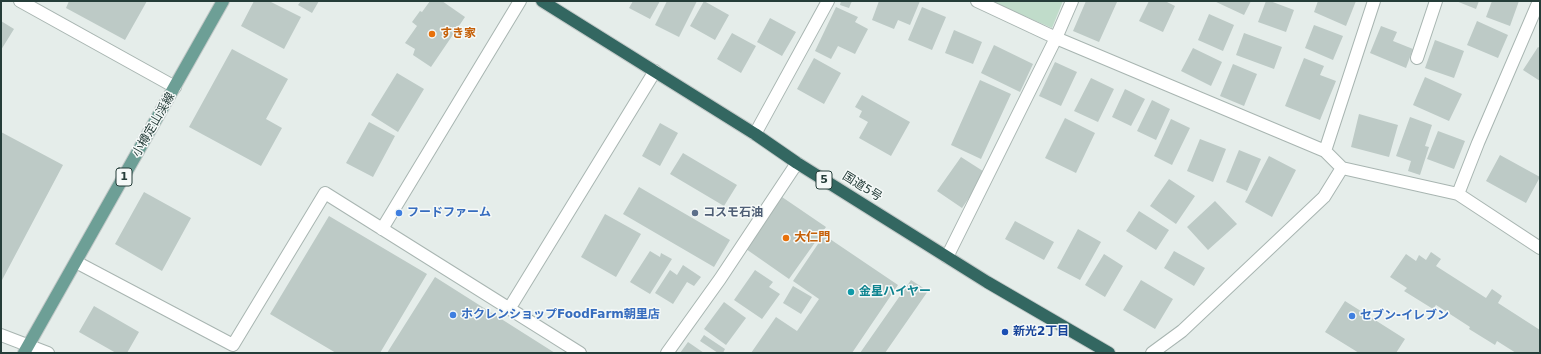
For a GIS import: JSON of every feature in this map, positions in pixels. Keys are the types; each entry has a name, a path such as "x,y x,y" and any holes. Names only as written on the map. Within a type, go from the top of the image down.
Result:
{"highway":[{"name":"国道5号","path":"542,1 755,134 796,163 987,282 1109,353"}],"main road":[{"name":"小樽定山渓線","path":"26,350 223,1"}],"street":[{"path":"20,1 175,87"},
{"path":"382,229 520,1"},
{"path":"755,134 828,1"},
{"path":"977,1 1056,38 1325,151 1342,168 1458,194 1540,248"},
{"path":"947,256 1056,38 1072,1"},
{"path":"1325,151 1374,1"},
{"path":"1417,58 1436,1"},
{"path":"1458,194 1478,143 1539,1"},
{"path":"509,309 655,72"},
{"path":"667,353 720,279 796,163"},
{"path":"1152,353 1182,331 1324,197 1342,168"},
{"path":"76,262 233,346 325,193 580,353"},
{"path":"1,335 26,350 48,353"}],"green space":[{"path":"990,1 1063,1 1052,28"}],"building":[{"path":"69,1 147,1 125,40 66,8"},
{"path":"254,1 269,1 301,17 284,49 241,26"},
{"path":"301,1 319,1 312,13 298,5"},
{"name":"すき家","path":"430,1 442,1 465,17 431,67 413,55 415,49 405,43 417,26 412,22"},
{"path":"633,1 660,1 650,19 629,8"},
{"path":"667,1 697,1 679,37 655,25"},
{"path":"704,1 729,15 715,40 690,26"},
{"path":"841,1 852,1 849,8 840,5"},
{"path":"879,1 920,1 910,25 898,20 894,29 872,20"},
{"path":"1086,1 1117,2 1099,42 1073,31"},
{"path":"1149,1 1165,1 1175,6 1163,32 1139,21"},
{"path":"1214,1 1251,1 1244,15"},
{"path":"1266,1 1270,1 1294,10 1286,32 1258,22"},
{"path":"1318,1 1356,1 1346,26 1314,12"},
{"path":"1456,1 1479,1 1476,9"},
{"path":"1492,1 1519,1 1510,26 1486,17"},
{"path":"836,7 858,17 855,22 868,29 855,54 838,46 831,59 815,51"},
{"path":"922,7 946,17 932,50 908,40"},
{"path":"1209,14 1234,25 1223,51 1198,40"},
{"path":"770,18 796,32 782,56 757,42"},
{"path":"1,21 14,29 1,50"},
{"path":"1477,21 1508,35 1498,58 1467,45"},
{"path":"1314,25 1343,36 1333,60 1305,48"},
{"path":"1381,26 1397,32 1393,41 1413,49 1406,68 1370,53"},
{"path":"954,30 982,42 973,64 945,53"},
{"path":"732,33 756,46 741,73 717,59"},
{"path":"1244,33 1282,47 1274,69 1236,55"},
{"path":"1435,40 1464,51 1454,78 1425,68"},
{"path":"994,45 1033,64 1020,92 981,73"},
{"path":"1538,47 1540,48 1540,81 1523,70"},
{"path":"1193,48 1222,62 1211,86 1181,71"},
{"path":"232,49 288,79 266,119 282,128 261,166 189,127"},
{"path":"814,58 841,73 824,104 797,89"},
{"path":"1304,58 1324,66 1320,75 1336,81 1320,120 1285,106"},
{"path":"1055,62 1077,72 1061,106 1039,96"},
{"path":"1233,64 1257,74 1244,106 1220,96"},
{"path":"397,73 424,89 398,132 371,115"},
{"path":"1425,77 1462,94 1449,121 1413,105"},
{"path":"1091,78 1114,89 1098,122 1074,111"},
{"path":"980,80 1011,94 981,159 951,145"},
{"path":"1125,89 1145,99 1131,126 1112,117"},
{"path":"862,95 910,122 891,156 859,138 868,122 859,117 862,111 855,107"},
{"path":"1152,100 1170,109 1156,140 1137,131"},
{"path":"1359,114 1398,125 1389,157 1351,147"},
{"path":"1410,117 1432,125 1425,146 1429,147 1420,175 1408,171 1411,161 1396,156"},
{"path":"1065,118 1095,133 1076,173 1045,158"},
{"path":"1171,119 1190,128 1172,165 1154,156"},
{"path":"369,122 395,136 373,177 346,163"},
{"path":"660,123 678,133 660,166 642,156"},
{"path":"1438,131 1465,141 1454,169 1427,159"},
{"path":"1,132 63,165 1,282"},
{"path":"1200,139 1226,149 1213,182 1187,171"},
{"path":"1239,150 1261,159 1247,191 1226,182"},
{"path":"683,153 737,185 724,206 670,174"},
{"path":"1500,155 1540,177 1526,203 1486,181"},
{"path":"1269,156 1296,170 1272,217 1245,202"},
{"path":"961,157 986,173 962,208 937,191"},
{"path":"1169,179 1195,196 1176,224 1150,206"},
{"path":"639,187 730,240 714,267 623,214"},
{"path":"144,192 191,218 162,271 115,244"},
{"name":"大仁門","path":"782,197 826,227 789,279 746,249"},
{"path":"1215,201 1237,224 1208,250 1187,227"},
{"path":"1139,211 1169,230 1156,250 1126,231"},
{"path":"605,214 641,234 616,277 581,257"},
{"path":"329,216 427,274 380,353 336,353 270,314"},
{"path":"1015,221 1054,242 1044,260 1005,239"},
{"path":"1078,229 1101,242 1080,280 1057,268"},
{"name":"金星ハイヤー","path":"824,235 898,285 852,353 751,353 776,317 797,331 819,299 793,281"},
{"path":"650,251 660,257 661,253 672,259 650,294 630,282"},
{"path":"1174,251 1205,268 1194,286 1164,268"},
{"path":"1431,252 1441,259 1436,266 1486,298 1492,289 1502,296 1498,303 1540,330 1540,353 1516,353 1497,341 1495,345 1469,329 1470,327 1436,305 1433,309 1404,291 1407,288 1390,277 1406,254 1416,261 1419,255 1426,260"},
{"path":"1104,254 1123,266 1105,297 1085,285"},
{"path":"683,265 701,277 694,286 687,282 673,304 655,293 670,270 677,275"},
{"path":"755,270 773,282 769,287 780,294 762,319 734,300"},
{"name":"ホクレンショップFoodFarm朝里店","path":"435,277 555,353 387,353"},
{"path":"911,280 928,291 885,353 860,353"},
{"path":"1141,280 1173,299 1155,329 1123,310"},
{"path":"793,286 812,297 801,314 783,303"},
{"name":"セブン-イレブン","path":"1345,301 1405,339 1396,353 1359,353 1325,332"},
{"path":"724,302 746,318 726,345 704,329"},
{"path":"94,306 139,332 127,353 116,353 79,332"},
{"path":"704,335 725,349 723,353 718,353 700,341"},
{"path":"688,342 704,353 680,353"}],"place":[{"name":"すき家","path":"432,34"},
{"name":"フードファーム","path":"399,213"},
{"name":"コスモ石油","path":"695,213"},
{"name":"大仁門","path":"786,238"},
{"name":"金星ハイヤー","path":"851,292"},
{"name":"ホクレンショップFoodFarm朝里店","path":"453,315"},
{"name":"セブン-イレブン","path":"1352,316"},
{"name":"新光2丁目","path":"1005,332"}]}
